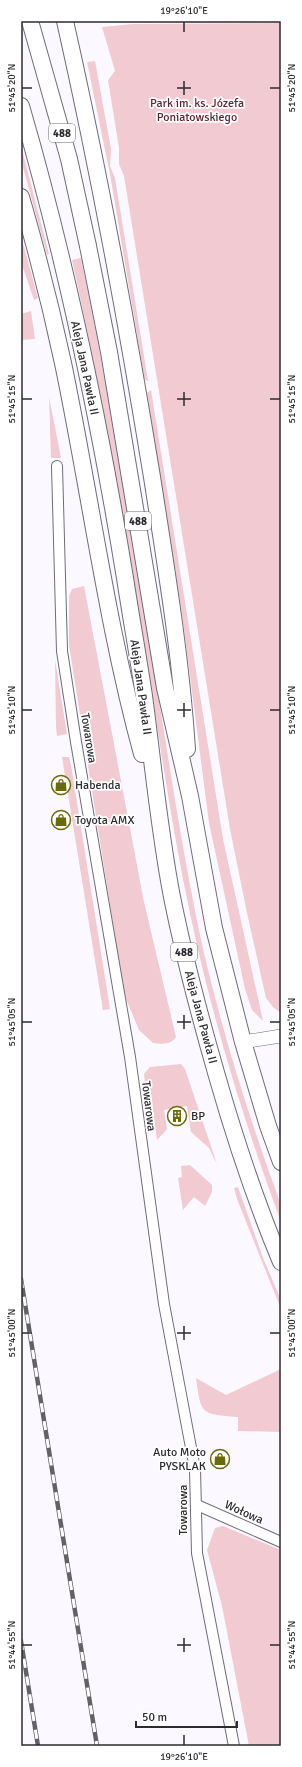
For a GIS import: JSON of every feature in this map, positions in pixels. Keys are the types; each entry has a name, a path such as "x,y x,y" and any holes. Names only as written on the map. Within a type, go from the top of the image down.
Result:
{"main road":[{"name":"Aleja Jana Pawła II","path":"30,21 69,159 88,246 109,352 165,688 190,796 214,928 229,992 243,1042 268,1126 281,1162"},
{"path":"65,21 102,200 137,387 183,687 190,796"},
{"name":"Aleja Jana Pawła II","path":"21,106 60,252 85,364 124,575 144,696 156,802 172,896 194,995 244,1163 281,1262"},
{"path":"21,197 43,276 63,363 127,698 156,802"}],"street":[{"name":"Towarowa","path":"57,466 62,651 76,742 130,1057 165,1311 195,1469 197,1553 234,1746"},
{"path":"243,1042 281,1036"},
{"name":"Wołowa","path":"197,1505 281,1542"}],"green space":[{"name":"Park im. ks. Józefa Poniatowskiego","path":"281,23 281,1013 273,1007 266,998 230,829 124,176 119,164 119,148 108,80 115,71 102,27 133,24"},
{"path":"95,61 111,149 110,166 115,178 148,381 145,380 144,376 110,174 87,62"},
{"path":"21,146 49,254 47,255 21,160"},
{"path":"21,236 38,298 34,300 21,262"},
{"path":"81,258 112,421 179,824 197,921 229,1049 259,1143 281,1205 281,1222 254,1147 219,1033 185,889 114,471 72,260"},
{"path":"31,311 35,339 21,340 21,314"},
{"path":"151,390 223,839 263,1021 252,1010 245,989 209,823 182,614 147,393"},
{"path":"49,397 61,458 51,458"},
{"path":"84,586 144,902 176,1037 174,1040 166,1043 153,1043 139,1030 124,994 69,645 69,596 72,589"},
{"path":"55,660 67,734 57,736 56,727"},
{"path":"62,757 69,757 71,765 110,1009 103,1010"},
{"path":"181,1064 185,1069 217,1164 209,1148 191,1132 187,1106 164,1110 167,1129 157,1140 151,1094 146,1091 144,1074 150,1067"},
{"path":"190,1165 212,1185 212,1192 205,1206 194,1197 183,1210 178,1178 182,1177 181,1166"},
{"path":"238,1187 263,1258 281,1300 281,1309 237,1199 234,1188"},
{"path":"281,1369 281,1432 238,1431 238,1417 210,1413 205,1410 199,1399 196,1378 226,1395"},
{"path":"223,1526 281,1550 281,1746 249,1746 222,1606 207,1550 215,1528"}],"railway":[{"path":"21,1279 97,1746"},
{"path":"21,1641 38,1746"}],"place":[{"name":"Habenda","path":"61,785"},
{"name":"Toyota AMX","path":"61,820"},
{"name":"BP","path":"177,1116"},
{"name":"Auto Moto PYSKLAK","path":"220,1459"}]}
